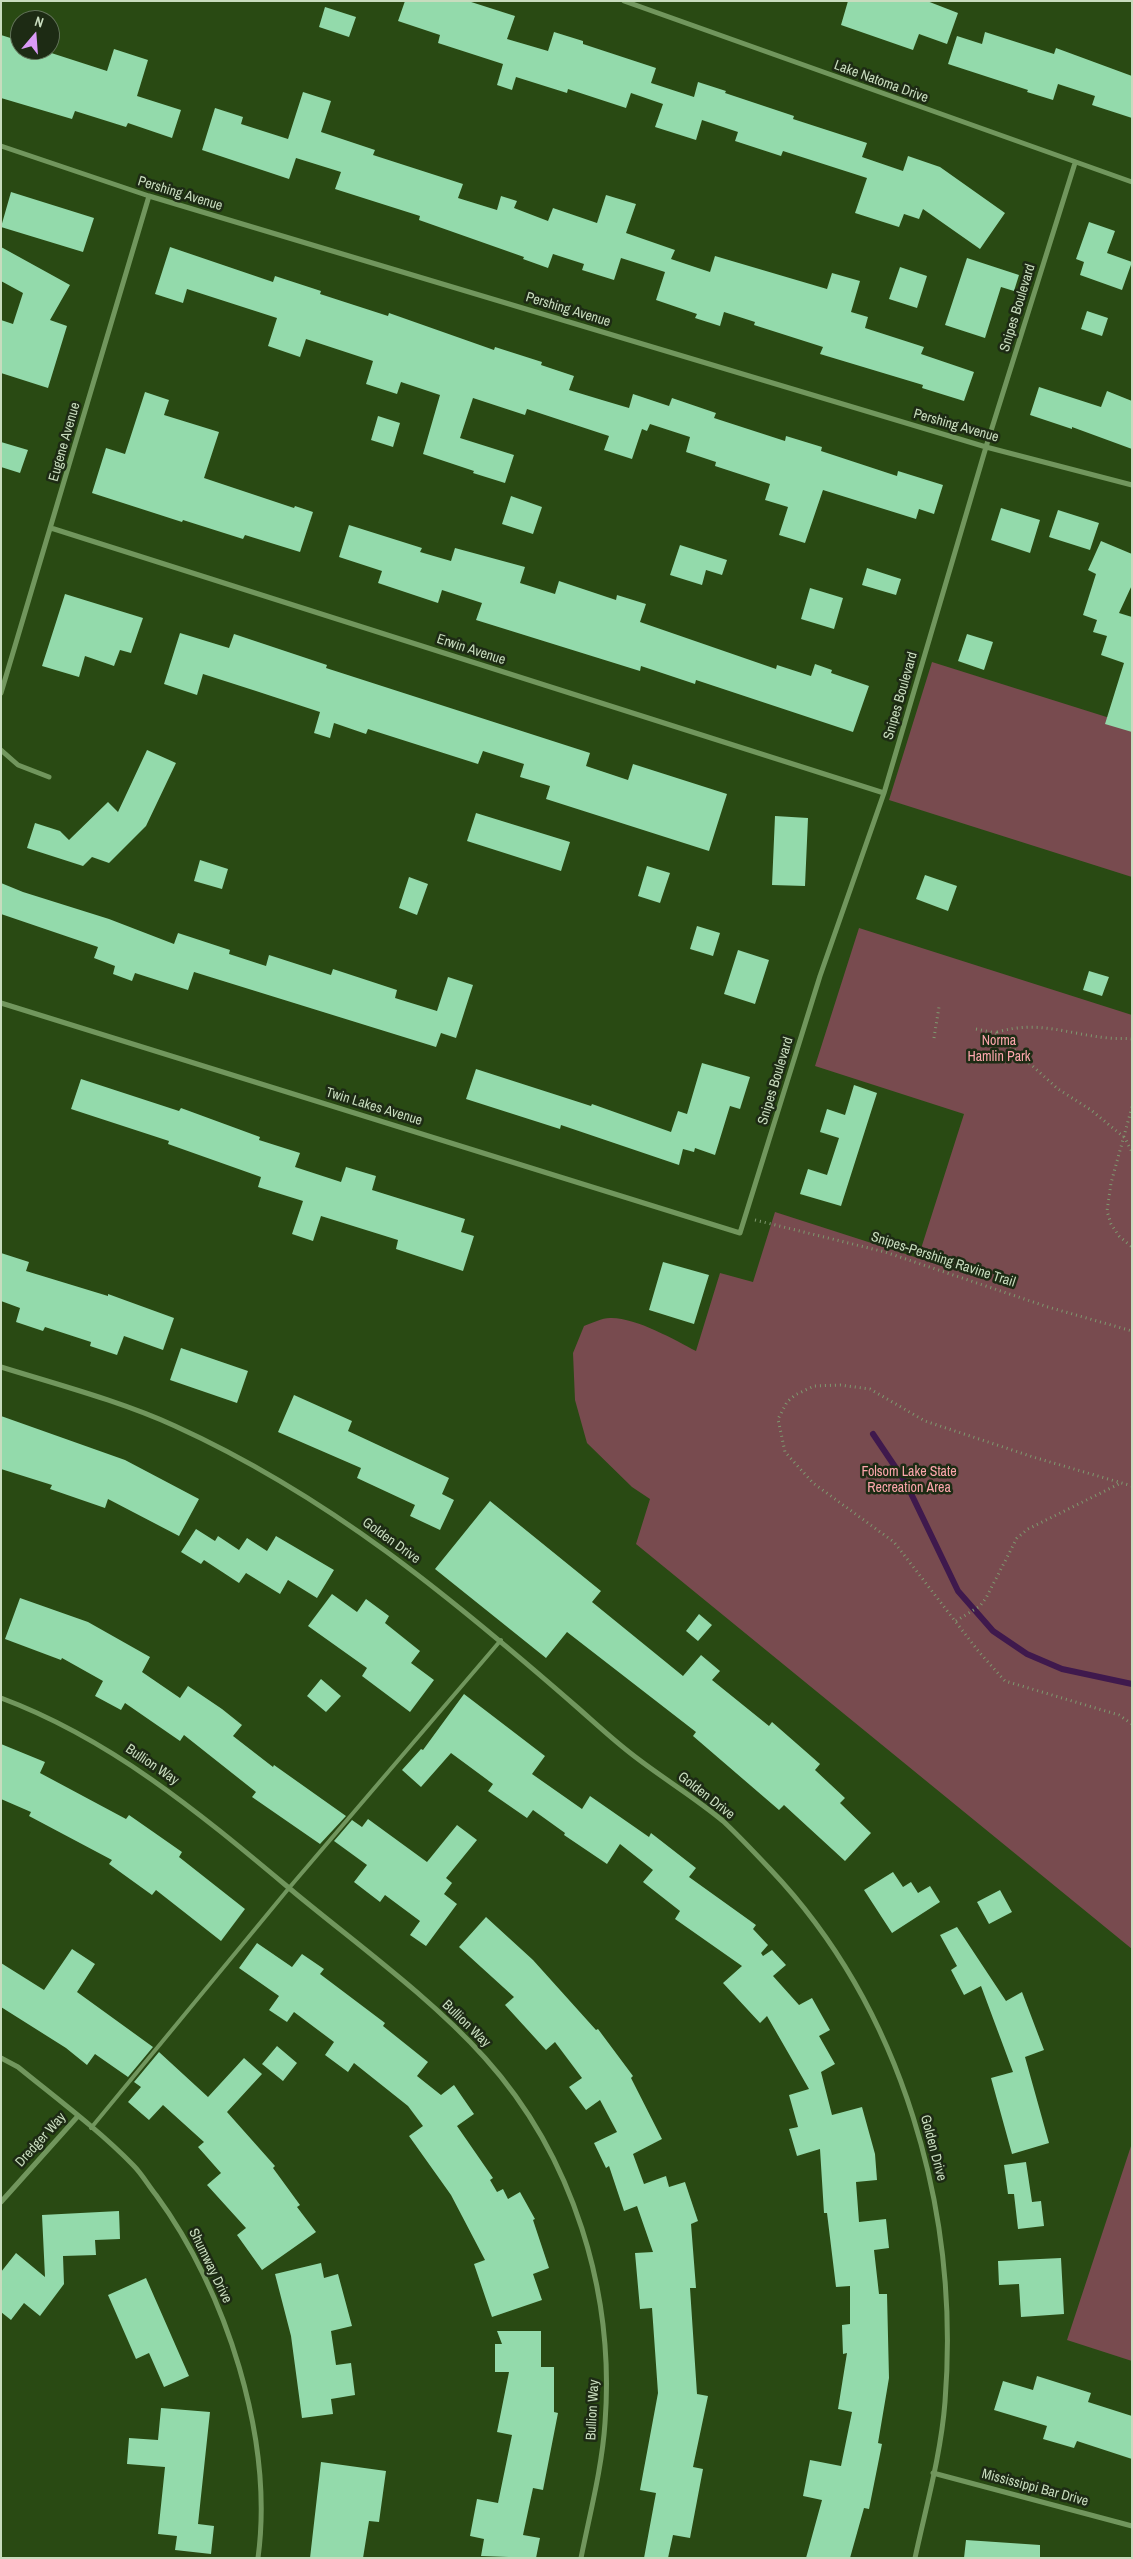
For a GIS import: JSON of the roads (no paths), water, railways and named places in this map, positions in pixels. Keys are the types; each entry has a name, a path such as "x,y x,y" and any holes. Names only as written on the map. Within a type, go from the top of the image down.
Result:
{"street":[{"name":"Lake Natoma Drive","path":"624,1 1132,182"},
{"name":"Pershing Avenue","path":"1,146 149,196 986,448 1132,485"},
{"name":"Snipes Boulevard","path":"740,1233 820,976 884,793 986,448 1075,163"},
{"name":"Eugene Avenue","path":"1,693 149,196"},
{"name":"Erwin Avenue","path":"51,528 884,793"},
{"path":"1,750 18,765 49,777"},
{"name":"Twin Lakes Avenue","path":"1,1003 740,1233"},
{"name":"Golden Drive","path":"1,1367 73,1389 173,1425 235,1457 345,1522 398,1558 501,1640 626,1750 723,1821 772,1871 802,1907 830,1945 855,1984 887,2047 905,2090 928,2171 939,2226 945,2266 945,2404 915,2558"},
{"name":"Bullion Way","path":"1,1698 65,1725 108,1749 191,1806 450,2022 506,2083 535,2124 559,2168 578,2215 592,2263 603,2323 607,2373 602,2456 581,2558"},
{"name":"Shumway Drive","path":"1,2058 18,2067 134,2165 189,2245 213,2294 246,2388 256,2451 260,2501 258,2558"},
{"name":"Dredger Way","path":"1,2202 78,2116"},
{"name":"Mississippi Bar Drive","path":"933,2473 1132,2526"}],"lane":[{"path":"91,2128 289,1888 501,1640"}],"waterway":[{"path":"873,1434 906,1483 958,1591 993,1631 1027,1654 1062,1669 1132,1684"}],"park label":[{"name":"Norma Hamlin Park","path":"999,1050"},
{"name":"Folsom Lake State Recreation Area","path":"909,1480"}]}
